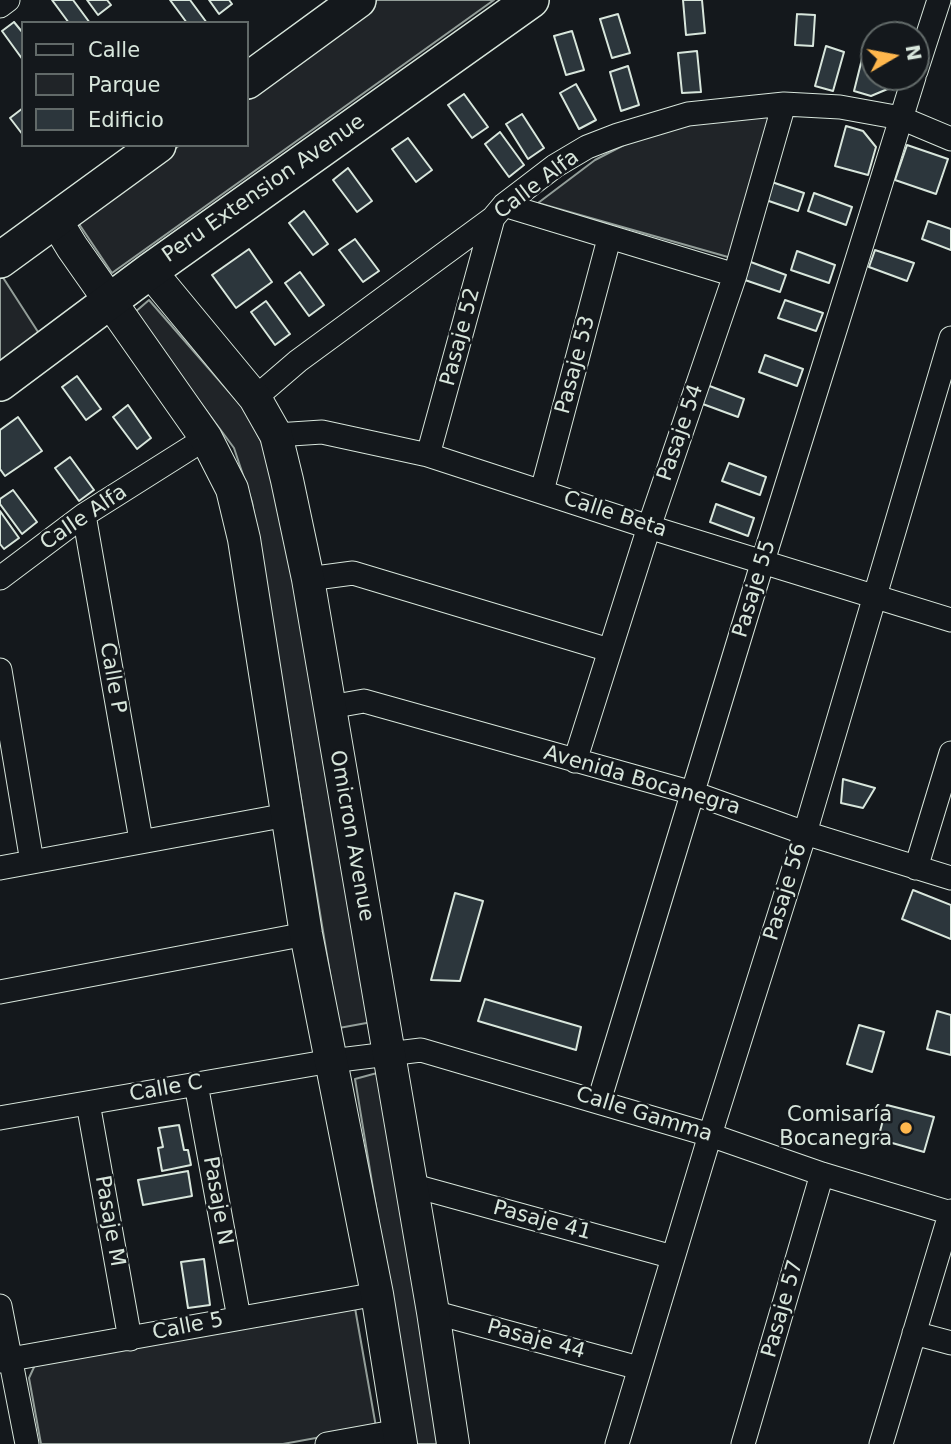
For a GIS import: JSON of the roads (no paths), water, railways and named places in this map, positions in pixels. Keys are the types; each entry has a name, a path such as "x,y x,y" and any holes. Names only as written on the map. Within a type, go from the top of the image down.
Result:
{"main road":[{"name":"Peru Extension Avenue","path":"0,383 149,271 531,0"},
{"path":"248,80 355,1"},
{"path":"0,260 155,147"}],"street":[{"path":"0,6 8,0"},
{"path":"930,28 939,0"},
{"name":"Pasaje 55","path":"599,1101 910,91"},
{"name":"Calle Alfa","path":"255,398 298,360 498,212 555,166 587,147 618,135 688,114 784,104 839,107 901,118 951,139"},
{"name":"Pasaje 54","path":"575,761 649,527 734,275 784,104"},
{"path":"498,212 609,239 734,275"},
{"name":"Pasaje 52","path":"428,455 498,212"},
{"path":"55,219 206,438 232,489 244,539 306,934 377,1294 400,1438 327,1444"},
{"name":"Pasaje 53","path":"542,491 609,239"},
{"name":"Omicron Avenue","path":"149,271 255,398 276,435 308,579 453,1444"},
{"name":"Pasaje 56","path":"617,1444 805,833 951,338"},
{"name":"Calle Beta","path":"276,435 322,432 428,455 649,527 951,620"},
{"name":"Calle Alfa","path":"0,578 84,515 206,438"},
{"name":"Calle P","path":"84,515 141,840"},
{"path":"308,579 353,573 609,650"},
{"path":"0,670 32,862"},
{"name":"Avenida Bocanegra","path":"330,707 364,701 693,793 805,833 951,878"},
{"path":"916,868 951,753"},
{"path":"0,868 287,815"},
{"path":"0,992 306,934"},
{"name":"Calle Gamma","path":"331,1061 421,1050 599,1101 710,1135 822,1174 951,1212"},
{"name":"Calle C","path":"0,1118 331,1061"},
{"name":"Pasaje N","path":"196,1084 239,1318"},
{"name":"Pasaje M","path":"88,1102 130,1339"},
{"name":"Pasaje 57","path":"743,1444 822,1174"},
{"name":"Pasaje 41","path":"411,1185 673,1258"},
{"path":"881,1444 951,1212"},
{"name":"Calle 5","path":"5,1360 377,1294"},
{"path":"0,1306 5,1360 27,1444"},
{"name":"Pasaje 44","path":"433,1312 639,1368"},
{"path":"914,1332 951,1343"}],"place":[{"name":"Comisaría Bocanegra","path":"906,1128"}]}
